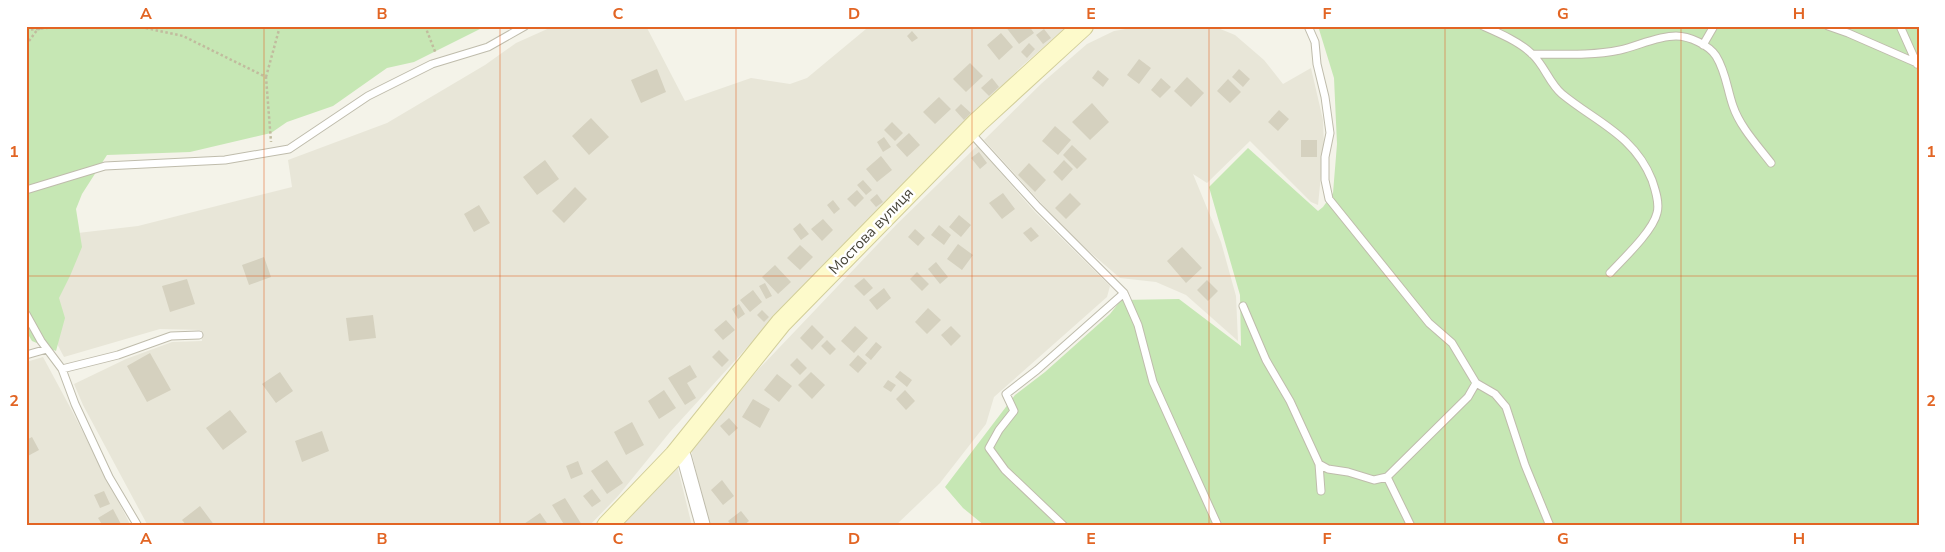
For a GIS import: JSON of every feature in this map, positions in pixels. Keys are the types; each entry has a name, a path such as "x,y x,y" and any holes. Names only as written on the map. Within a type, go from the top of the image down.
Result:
{"street":[{"name":"Мостова вулиця","path":"608,526 677,451 781,322 970,131 1083,26"},
{"path":"677,451 684,457 703,526"}],"lane":[{"path":"26,190 105,166 225,160 289,149 368,96 440,62 488,47 525,26"},
{"path":"1308,26 1315,42 1317,64 1325,97 1330,133 1325,165 1325,180 1329,199 1429,323 1452,343 1476,383 1495,394 1506,407 1525,465 1550,526"},
{"path":"1483,26 1509,39 1532,54 1554,87 1632,146 1647,167 1656,190 1657,213 1644,238 1610,272"},
{"path":"1703,46 1714,26"},
{"path":"1828,26 1918,64"},
{"path":"1900,26 1918,64"},
{"path":"1532,54 1587,55 1621,50 1644,42 1676,36 1694,40 1715,54 1727,77 1733,107 1743,126 1771,163"},
{"path":"970,131 1038,208 1124,293 1138,325 1153,382 1218,526"},
{"path":"1064,526 1005,470 989,448 999,430 1014,411 1006,394 1037,370 1124,293"},
{"path":"1243,306 1266,360 1290,401 1319,464 1321,491"},
{"path":"26,314 47,349 62,369 75,404 109,477 138,526"},
{"path":"62,369 118,355 171,336 199,335"},
{"path":"26,355 47,349"},
{"path":"1319,464 1328,469 1348,472 1374,480 1387,477 1468,397 1476,383"},
{"path":"1387,477 1411,526"}],"path":[{"path":"26,45 37,30 44,26"},
{"path":"26,30 64,26"},
{"path":"136,26 183,36 266,77"},
{"path":"272,152 266,77 280,26"},
{"path":"425,26 440,62"}],"shaded area":[{"path":"554,26 646,26 685,101 751,78 790,84 807,78 866,29 864,26 1068,26 1023,65 910,176 803,286 670,432 618,496 589,526 148,526 83,405 74,384 126,359 172,342 202,341 201,330 160,329 64,357 26,285 26,239 138,226 292,187 288,160 387,123 485,65 516,43"},
{"path":"1143,26 1213,26 1235,35 1264,60 1283,84 1311,68 1323,120 1324,146 1318,205 1311,202 1250,141 1207,183 1193,174 1221,242 1236,296 1238,341 1186,295 1156,282 1120,278 1070,235 984,140 1042,83 1087,44 1114,31"},
{"path":"977,146 1035,212 1110,286 1107,297 994,397 986,424 940,483 895,526 709,526 691,450 755,373 897,224"},
{"path":"43,357 131,526 26,526 26,362"},
{"path":"677,465 692,526 621,526 649,496"}],"green space":[{"path":"26,26 486,26 414,62 387,68 333,106 287,122 271,133 190,152 107,155 82,194 76,209 82,247 59,298 65,318 56,351 32,341 26,331"},
{"path":"1318,26 1919,26 1919,526 985,526 963,508 945,487 1015,395 1045,372 1110,314 1121,300 1179,299 1241,346 1240,295 1209,187 1248,148 1318,211 1333,193 1337,144 1334,78"}],"building":[{"path":"1005,26 1029,26 1034,33 1019,44"},
{"path":"1044,29 1051,38 1043,44 1036,35"},
{"path":"912,31 918,38 912,42 907,36"},
{"path":"1001,33 1013,47 999,60 987,45"},
{"path":"1029,43 1035,49 1027,58 1021,52"},
{"path":"1139,59 1151,68 1139,84 1127,75"},
{"path":"970,63 983,76 966,92 953,79"},
{"path":"657,69 666,92 641,103 631,80"},
{"path":"1239,69 1250,79 1243,87 1232,77"},
{"path":"1098,70 1109,79 1103,87 1092,78"},
{"path":"1187,77 1204,93 1191,107 1174,91"},
{"path":"992,78 999,87 989,96 981,88"},
{"path":"1161,78 1171,87 1160,98 1151,90"},
{"path":"1228,79 1241,92 1230,103 1217,91"},
{"path":"939,97 951,109 935,124 923,112"},
{"path":"1092,103 1109,122 1090,140 1072,122"},
{"path":"961,104 971,113 964,120 955,110"},
{"path":"1279,110 1289,119 1278,131 1268,122"},
{"path":"591,118 609,137 589,155 572,136"},
{"path":"892,122 903,133 895,141 884,130"},
{"path":"1055,126 1071,140 1058,155 1042,141"},
{"path":"909,133 920,145 907,157 896,145"},
{"path":"884,137 891,147 883,152 877,142"},
{"path":"1301,140 1317,140 1317,157 1301,157"},
{"path":"1072,145 1087,159 1077,169 1063,155"},
{"path":"979,152 987,163 980,169 971,158"},
{"path":"881,156 892,170 877,182 866,169"},
{"path":"545,160 559,179 537,195 523,177"},
{"path":"1064,160 1073,169 1062,181 1053,172"},
{"path":"1029,163 1046,180 1035,192 1018,175"},
{"path":"863,180 872,190 866,195 857,185"},
{"path":"575,187 587,199 564,223 552,211"},
{"path":"857,190 864,198 855,207 847,199"},
{"path":"1003,193 1015,209 1002,219 989,203"},
{"path":"1070,193 1081,204 1066,219 1055,208"},
{"path":"877,194 883,202 876,207 870,200"},
{"path":"833,200 840,209 834,214 827,205"},
{"path":"479,205 490,223 474,232 464,214"},
{"path":"959,215 971,225 961,237 949,227"},
{"path":"823,219 833,230 822,241 811,229"},
{"path":"800,223 809,234 801,240 793,229"},
{"path":"939,225 951,235 944,245 931,235"},
{"path":"1031,227 1039,236 1031,242 1023,233"},
{"path":"915,229 925,238 918,246 908,237"},
{"path":"958,244 973,255 962,270 947,259"},
{"path":"800,245 813,257 800,270 787,258"},
{"path":"1182,247 1202,268 1186,283 1167,261"},
{"path":"264,257 271,277 249,285 242,265"},
{"path":"936,262 948,277 940,284 928,269"},
{"path":"775,265 791,282 778,294 762,277"},
{"path":"917,272 929,284 922,291 910,279"},
{"path":"864,278 873,288 864,296 854,286"},
{"path":"187,279 195,304 170,312 162,286"},
{"path":"1207,280 1218,291 1208,301 1197,290"},
{"path":"765,283 772,296 766,299 759,286"},
{"path":"884,288 891,298 877,310 869,300"},
{"path":"753,290 762,302 750,312 740,300"},
{"path":"739,304 745,314 738,319 732,309"},
{"path":"928,308 941,320 927,334 915,322"},
{"path":"762,310 769,317 764,322 757,315"},
{"path":"373,315 376,338 349,341 346,318"},
{"path":"726,320 735,330 723,340 714,330"},
{"path":"812,325 824,337 812,350 800,338"},
{"path":"855,326 868,338 854,353 841,341"},
{"path":"951,326 961,336 951,346 941,335"},
{"path":"827,340 836,349 830,355 821,346"},
{"path":"876,342 882,347 871,360 865,355"},
{"path":"719,350 729,360 722,367 712,357"},
{"path":"150,353 171,390 147,402 127,366"},
{"path":"858,355 867,363 858,373 849,365"},
{"path":"797,358 807,368 800,375 790,365"},
{"path":"690,365 697,377 687,383 696,398 685,405 668,378"},
{"path":"900,371 912,380 907,387 895,377"},
{"path":"280,372 293,391 276,403 262,384"},
{"path":"811,372 825,385 812,399 798,385"},
{"path":"777,374 792,386 779,402 764,390"},
{"path":"888,380 896,385 891,392 883,387"},
{"path":"664,390 676,408 659,419 648,401"},
{"path":"905,390 915,401 906,410 896,399"},
{"path":"753,399 770,409 760,428 742,417"},
{"path":"230,410 247,432 223,450 206,428"},
{"path":"729,418 738,428 729,436 720,426"},
{"path":"632,422 644,445 626,455 614,432"},
{"path":"322,431 329,451 302,462 295,441"},
{"path":"32,437 39,450 26,457 26,440"},
{"path":"607,460 623,483 607,494 591,471"},
{"path":"578,461 583,474 571,479 566,466"},
{"path":"722,480 734,496 723,505 711,490"},
{"path":"592,489 601,501 592,507 583,496"},
{"path":"104,491 110,504 100,508 94,495"},
{"path":"565,498 582,525 565,526 552,505"},
{"path":"200,506 215,526 187,526 182,520"},
{"path":"113,509 122,526 103,526 98,518"},
{"path":"741,511 749,521 743,526 732,526 728,521"},
{"path":"540,513 549,526 521,526"}]}
